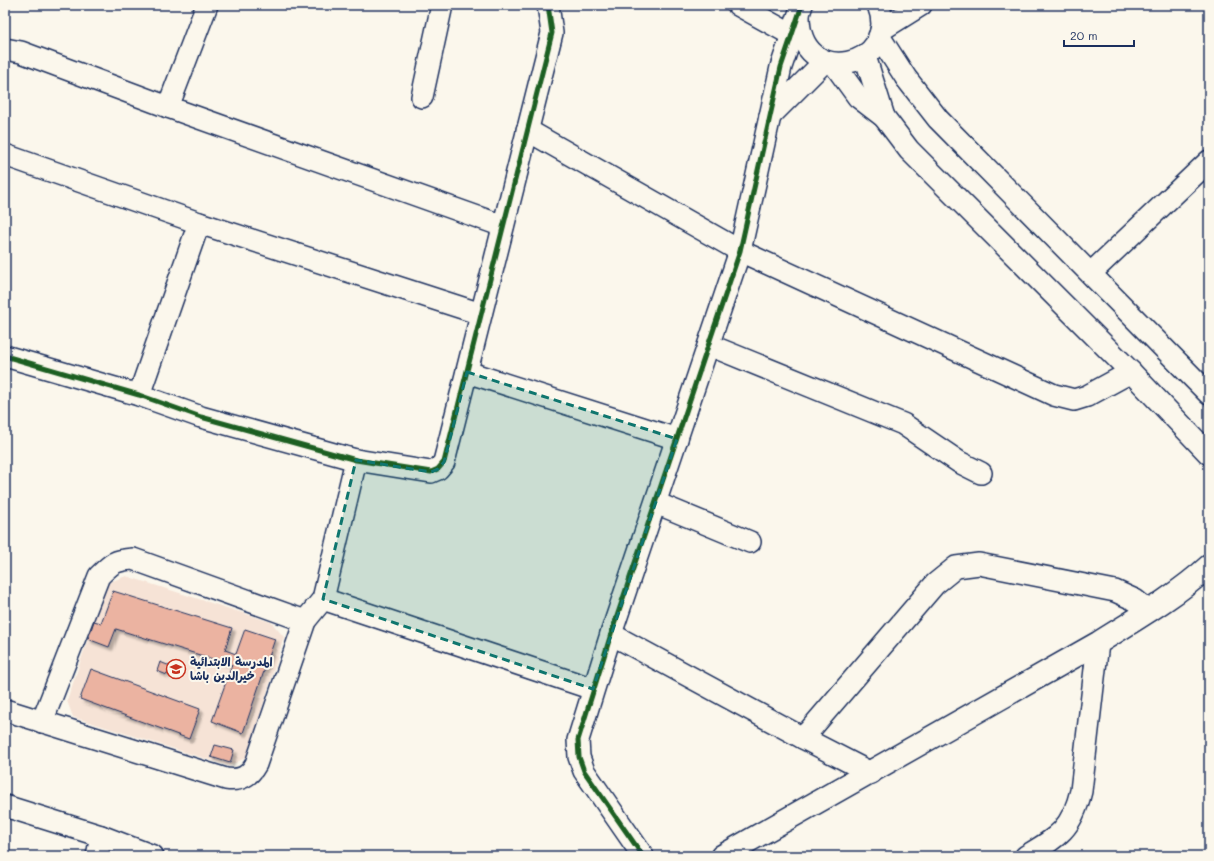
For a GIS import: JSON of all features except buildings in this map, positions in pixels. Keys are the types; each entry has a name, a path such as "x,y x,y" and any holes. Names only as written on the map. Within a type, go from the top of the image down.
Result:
{"street":[{"path":"168,107 207,5"},
{"path":"422,97 442,5"},
{"path":"5,356 139,395 201,417 356,460 431,472 438,469 444,462 552,33 548,5"},
{"path":"738,5 792,35"},
{"path":"770,116 829,63 850,63 865,56 874,47 880,33 881,13 878,5"},
{"path":"880,33 921,5"},
{"path":"643,856 584,771 579,757 578,740 611,634 740,251 781,67 800,10"},
{"path":"800,10 799,30 804,43 812,54 829,63 858,98 884,117 909,150 1131,372 1209,454"},
{"path":"880,33 906,78 933,114 1209,394"},
{"path":"5,49 21,52 168,107 503,226"},
{"path":"865,56 884,117"},
{"path":"527,130 740,251 1054,395 1074,400 1087,396 1131,372"},
{"path":"5,155 199,223 481,314"},
{"path":"1091,274 1209,161"},
{"path":"139,395 199,223"},
{"path":"709,345 903,424 959,462 981,474"},
{"path":"467,372 677,439"},
{"path":"5,710 226,779 241,779 247,776 256,764 305,621 323,599 356,460"},
{"path":"656,503 750,542"},
{"path":"42,722 99,576 111,563 120,560 133,559 305,621"},
{"path":"802,738 930,589 956,567 979,564 1115,591 1135,600 1149,611"},
{"path":"722,856 871,773 1098,643 1149,611 1195,579 1209,566"},
{"path":"323,599 593,689"},
{"path":"611,634 802,738 871,773"},
{"path":"1026,856 1049,842 1067,827 1076,810 1081,791 1098,643"},
{"path":"5,806 99,846 153,856"}],"highlighted area":[{"path":"467,372 677,439 593,689 323,599 356,460 431,472 438,469 444,462"}],"shaded area":[{"name":"المدرسة الابتدائية خيرالدين باشا","path":"126,576 271,622 284,637 247,757 229,766 73,717 67,701 107,583"}],"cycle path":[{"path":"5,356 139,395 201,417 356,460 431,472 438,469 444,462 552,33 548,5"},
{"path":"643,856 584,771 579,757 578,740 611,634 740,251 781,67 802,5"}],"place":[{"name":"المدرسة الابتدائية خيرالدين باشا","path":"176,669"}]}
